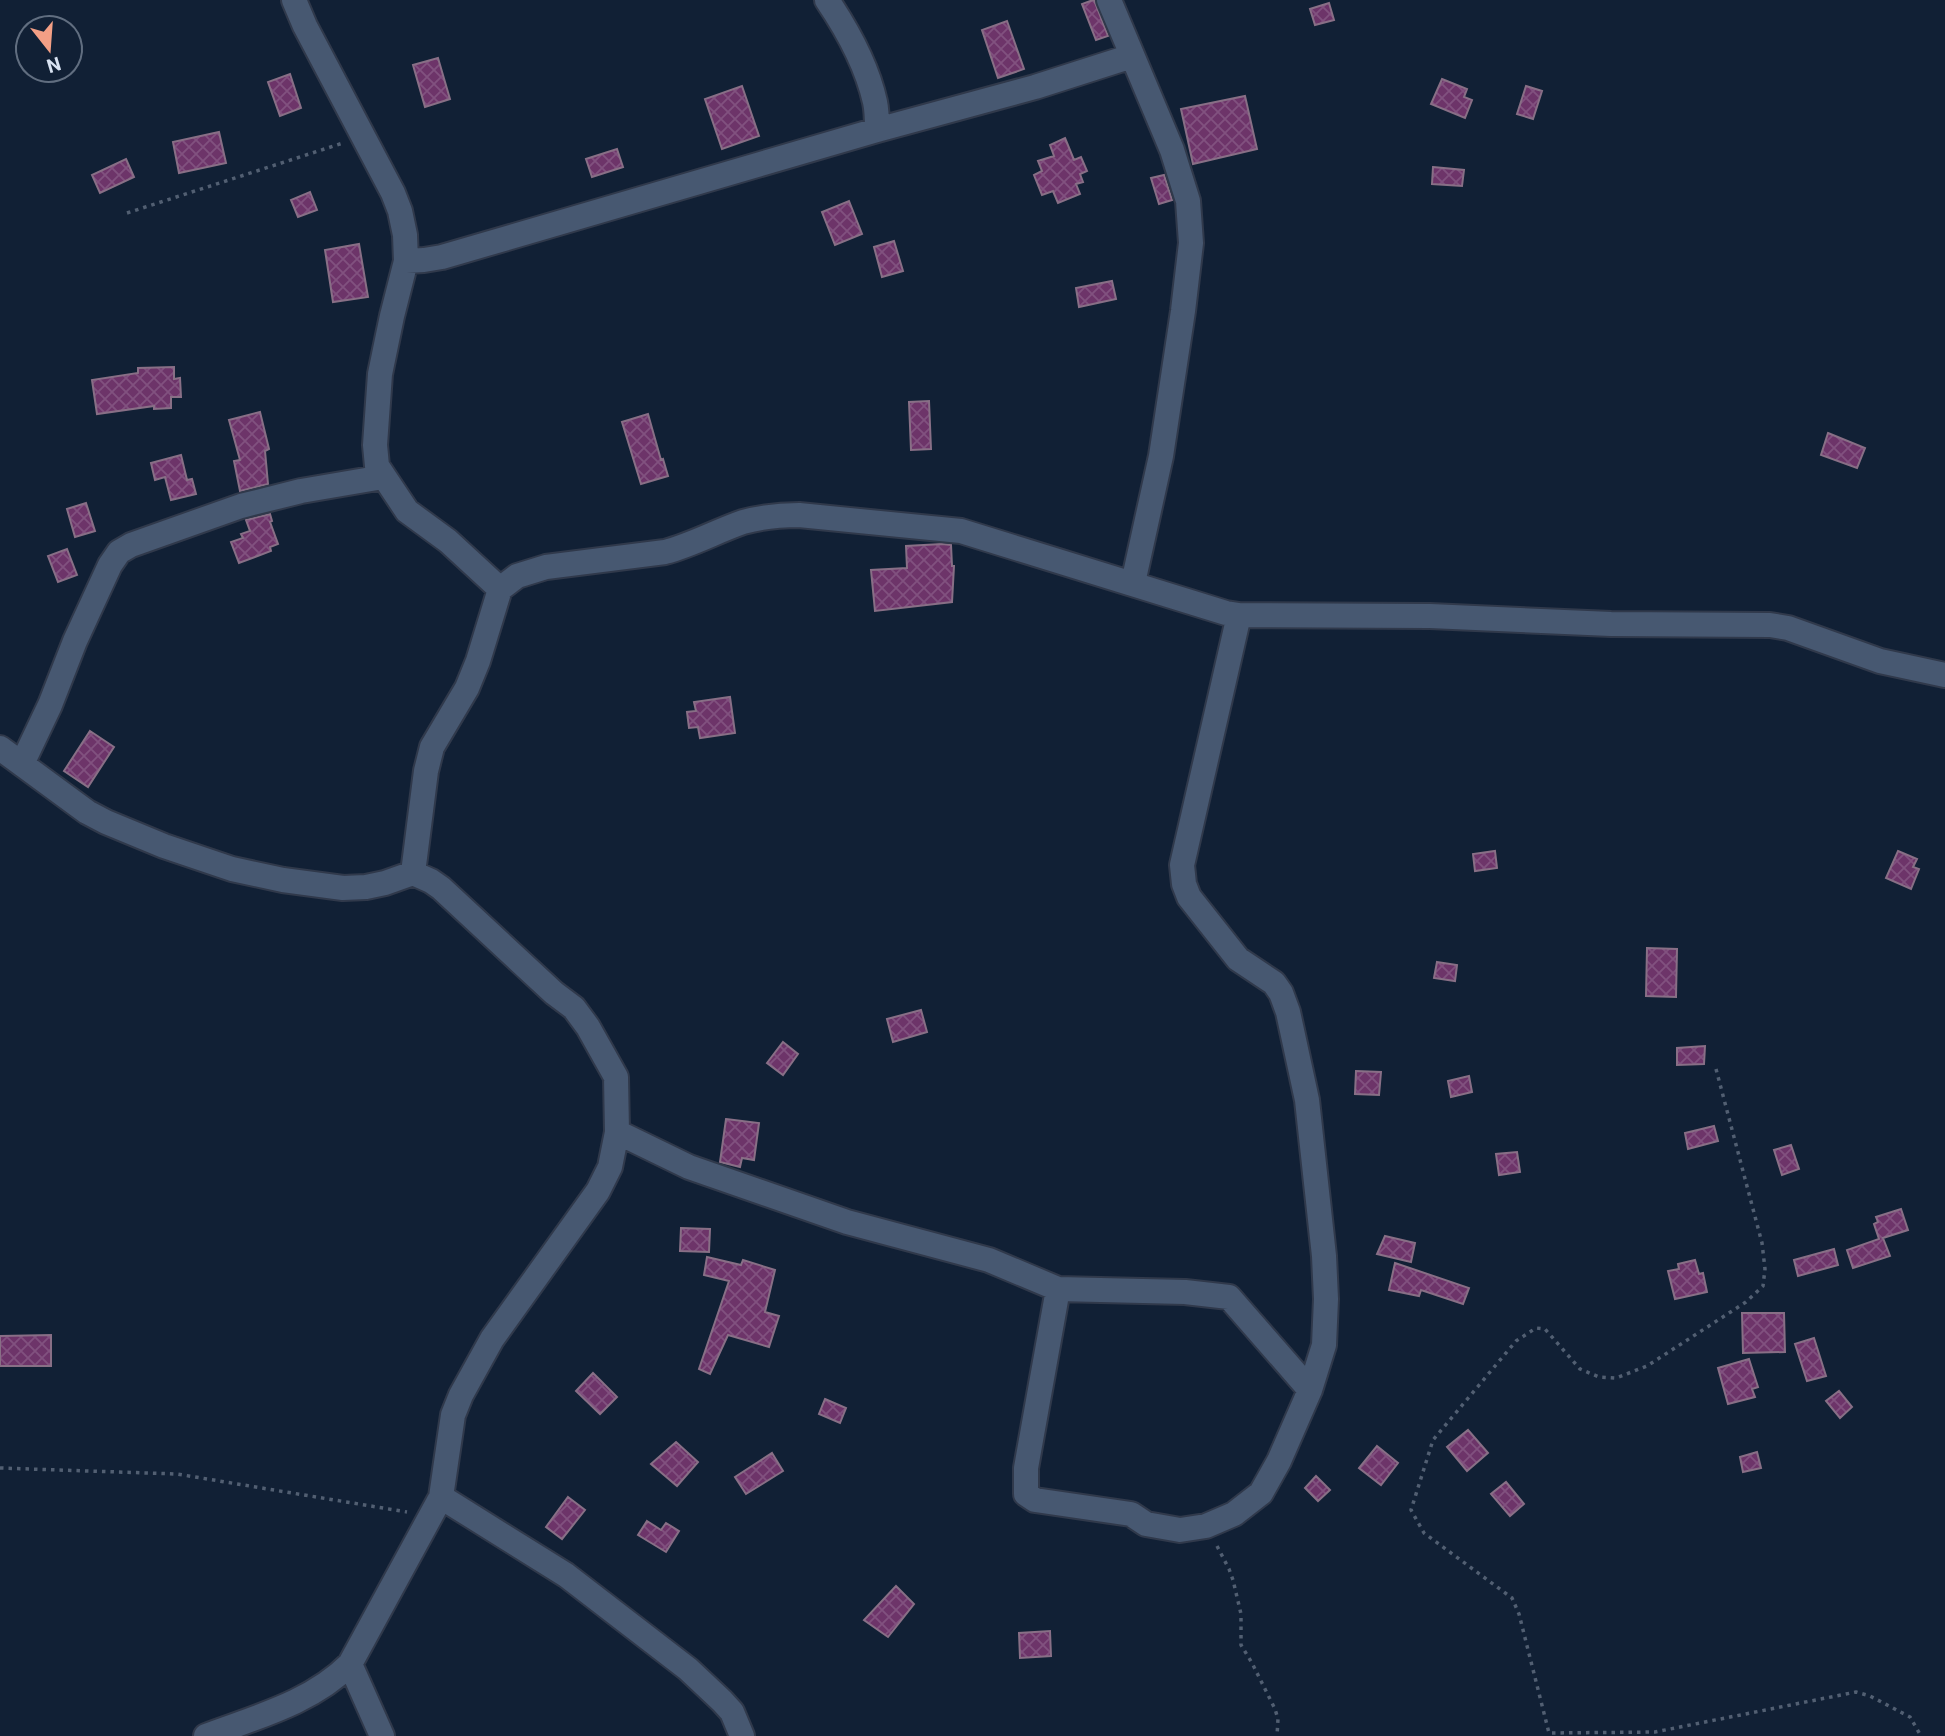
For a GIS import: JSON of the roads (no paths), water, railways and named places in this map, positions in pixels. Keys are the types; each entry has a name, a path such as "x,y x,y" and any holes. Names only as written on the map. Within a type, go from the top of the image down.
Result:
{"street":[{"path":"294,0 304,26 393,193 405,235 406,261 380,374 375,445 377,466 407,510 448,541 500,589"},
{"path":"827,0 842,23 866,74 876,103 877,130"},
{"path":"1109,0 1184,185 1191,243 1161,456 1133,583"},
{"path":"406,261 442,257 877,130 1035,87 1132,56"},
{"path":"22,764 50,705 75,641 110,565 119,552 131,545 241,506 301,491 383,477"},
{"path":"413,873 426,771 432,747 467,688 500,589 530,570 665,552 744,522 791,514 961,531 1239,615 1430,616 1611,624 1770,625 1788,628 1880,661 1945,675"},
{"path":"1058,1289 1026,1468 1026,1494 1035,1500 1131,1514 1146,1524 1180,1530 1206,1526 1234,1514 1261,1493 1279,1461 1310,1390 1324,1345 1326,1299 1307,1100 1288,1012 1281,993 1273,983 1238,959 1189,897 1184,884 1182,865 1239,615"},
{"path":"0,748 106,822 164,846 232,869 283,880 343,888 385,883 413,873 431,881 574,1008 616,1077 617,1132 610,1167 598,1191 492,1339 461,1395 453,1415 435,1506 350,1664 335,1679 293,1704 206,1736"},
{"path":"617,1132 689,1167 847,1222 989,1260 1058,1289 1185,1292 1229,1297 1310,1390"},
{"path":"435,1506 566,1575 688,1669 732,1712 742,1736"},
{"path":"350,1664 382,1736"}]}
